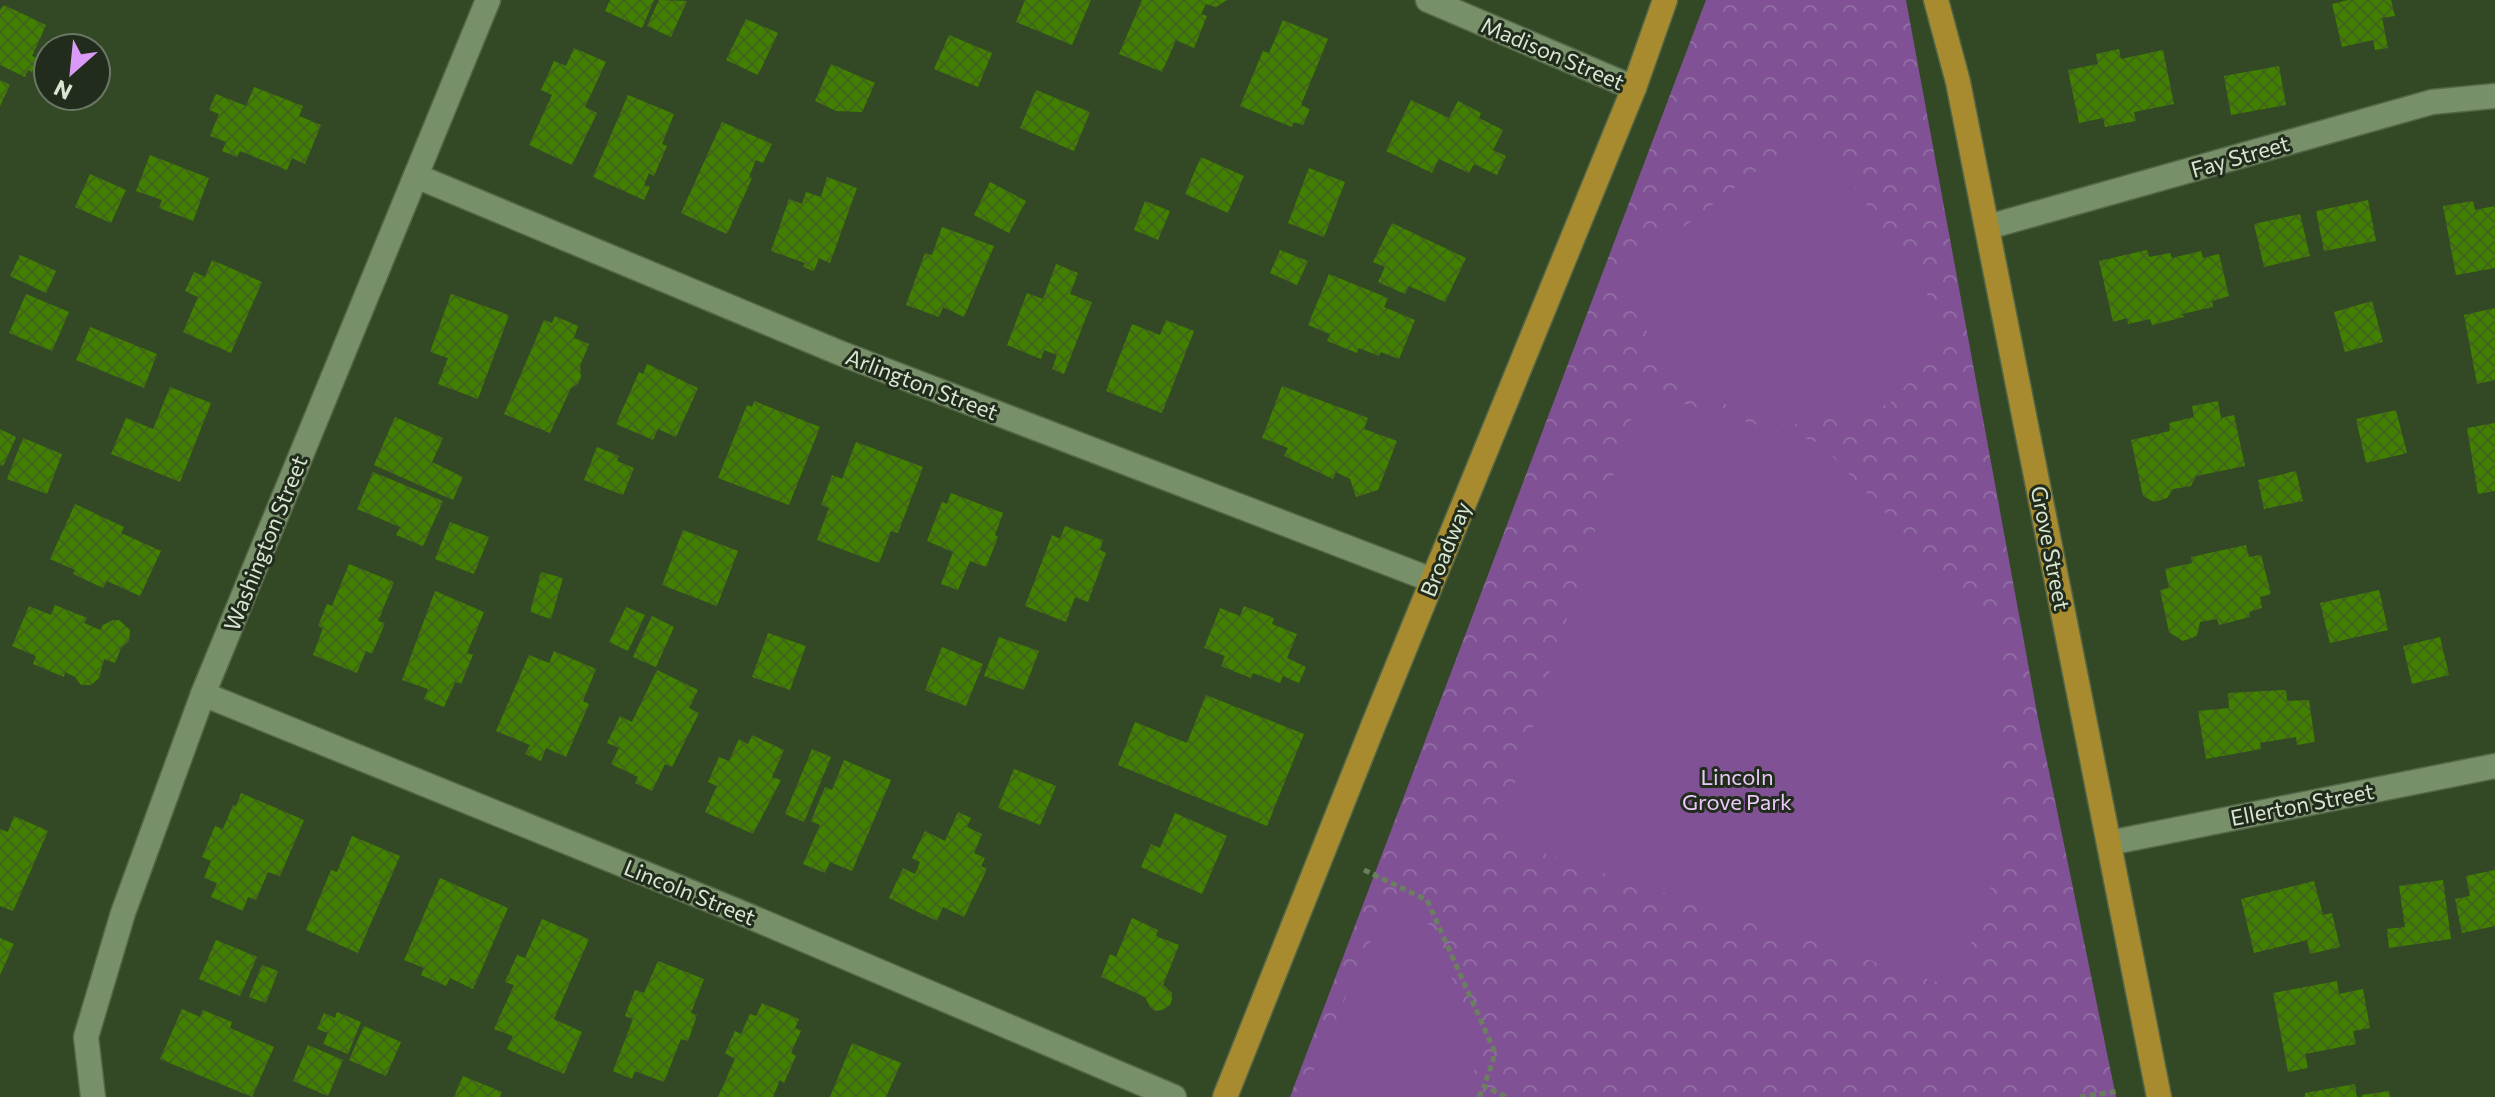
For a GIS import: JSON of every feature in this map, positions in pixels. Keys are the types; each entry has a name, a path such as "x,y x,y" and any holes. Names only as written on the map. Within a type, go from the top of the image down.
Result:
{"main road":[{"name":"Broadway","path":"1225,1097 1634,88 1665,0"},
{"name":"Grove Street","path":"1936,0 1958,82 1988,227 2159,1097"}],"street":[{"name":"Washington Street","path":"93,1097 86,1037 123,913 203,694 488,0"},
{"name":"Madison Street","path":"1428,0 1634,88"},
{"name":"Fay Street","path":"1988,227 2432,102 2495,96"},
{"name":"Arlington Street","path":"416,176 840,353 1432,580"},
{"name":"Lincoln Street","path":"203,694 723,905 1174,1097"},
{"name":"Ellerton Street","path":"2109,843 2495,766"}],"path":[{"path":"1364,870 1427,900 1494,1050 1479,1097"},
{"path":"1484,1086 1507,1097"},
{"path":"2080,1097 2119,1091"}],"green space":[{"name":"Lincoln Grove Park","path":"1706,0 1906,0 2038,718 2116,1097 1290,1097"},
{"path":"1814,127 1953,333 1889,404 1786,426 1687,390 1613,281"},
{"path":"1640,391 1820,443 1997,633 1999,864 1955,988 1497,838"},
{"path":"1390,897 1422,909 1483,1051 1463,1097 1302,1097"}],"building":[{"path":"610,0 654,0 642,28 605,11"},
{"path":"659,0 687,1 671,37 647,26"},
{"path":"1025,0 1091,0 1072,45 1016,22"},
{"path":"1142,0 1227,0 1216,7 1206,4 1201,14 1207,16 1194,48 1176,40 1162,72 1119,54"},
{"path":"2348,0 2391,0 2395,16 2382,18 2388,48 2375,50 2373,40 2342,47 2332,4"},
{"path":"4,5 46,25 43,32 32,32 32,72 28,70 25,77 0,65 0,10"},
{"path":"746,19 778,33 758,75 726,60"},
{"path":"1283,20 1328,39 1301,105 1310,109 1303,125 1294,122 1292,127 1240,106 1263,51 1269,53"},
{"path":"949,35 992,53 978,87 934,69"},
{"path":"574,48 606,62 585,107 597,113 572,165 529,145 552,95 541,90 554,61 566,66"},
{"path":"2119,49 2121,59 2163,50 2174,104 2134,112 2136,121 2105,127 2103,118 2079,123 2068,70 2098,64 2096,54"},
{"path":"831,64 875,83 862,112 836,111 815,101"},
{"path":"2279,66 2286,105 2231,115 2224,76"},
{"path":"0,80 10,85 0,106"},
{"path":"254,87 303,106 299,116 321,125 305,164 292,158 287,170 240,151 237,157 222,151 226,142 210,136 219,114 209,110 216,94 246,106"},
{"path":"1036,90 1090,112 1074,151 1020,128"},
{"path":"628,95 674,114 662,144 667,146 654,176 649,173 644,185 650,187 644,200 593,177"},
{"path":"1411,100 1449,118 1458,101 1481,113 1479,118 1503,130 1493,150 1506,156 1497,175 1474,164 1469,173 1439,159 1432,173 1386,151"},
{"path":"722,122 772,144 763,163 756,160 749,177 752,178 727,234 681,213"},
{"path":"150,155 209,178 193,221 159,208 162,200 136,191"},
{"path":"1201,157 1244,176 1228,213 1185,194"},
{"path":"1309,168 1345,182 1324,237 1288,223"},
{"path":"90,174 126,190 111,223 75,207"},
{"path":"827,177 857,188 830,263 819,258 814,271 803,267 805,263 771,251 789,199 802,204 806,192 821,197"},
{"path":"990,182 1026,201 1009,233 974,215"},
{"path":"2368,200 2376,241 2324,251 2316,211"},
{"path":"1145,201 1170,211 1158,240 1134,230"},
{"path":"2473,201 2475,210 2495,206 2495,268 2456,275 2443,206"},
{"path":"2300,214 2310,256 2264,267 2254,224"},
{"path":"1392,223 1466,258 1445,302 1409,286 1405,294 1378,282 1385,267 1373,262"},
{"path":"942,227 994,246 964,317 943,307 939,317 906,305 925,253 932,255"},
{"path":"1280,250 1308,261 1297,285 1270,273"},
{"path":"2147,250 2149,257 2170,253 2172,258 2201,251 2203,258 2219,254 2229,296 2212,301 2213,307 2152,325 2150,319 2128,324 2127,318 2113,322 2099,261"},
{"path":"20,255 56,271 46,293 10,276"},
{"path":"212,260 262,282 231,353 183,332 198,297 185,291 194,272 205,277"},
{"path":"1056,264 1078,273 1070,294 1092,302 1064,374 1052,369 1057,355 1044,350 1041,359 1007,345 1027,293 1043,299"},
{"path":"1329,274 1388,298 1384,307 1415,320 1399,359 1381,352 1379,356 1359,348 1357,353 1327,341 1330,334 1308,325"},
{"path":"26,294 69,312 52,351 9,333"},
{"path":"451,294 509,315 478,399 438,384 448,358 430,352"},
{"path":"2372,301 2383,342 2345,352 2334,312"},
{"path":"2495,308 2495,380 2477,384 2464,315"},
{"path":"555,316 578,326 574,338 589,344 580,366 578,384 571,388 550,433 504,414 544,320 552,323"},
{"path":"1166,320 1194,331 1162,413 1106,391 1132,324 1160,335"},
{"path":"90,327 157,354 144,388 76,360"},
{"path":"647,364 698,388 676,437 658,429 653,440 616,424 639,372 643,374"},
{"path":"1282,386 1368,418 1364,429 1397,441 1378,490 1356,497 1350,479 1336,472 1333,479 1284,456 1288,448 1262,438"},
{"path":"170,387 211,403 180,482 111,454 126,418 153,429"},
{"path":"754,401 820,427 789,505 718,478 747,405 752,407"},
{"path":"2218,401 2221,418 2234,415 2245,466 2196,476 2191,486 2173,489 2167,498 2154,502 2143,496 2131,440 2170,431 2169,423 2194,417 2192,406"},
{"path":"2396,410 2407,453 2366,463 2356,419"},
{"path":"395,417 443,438 432,462 463,477 453,500 374,465"},
{"path":"2495,423 2495,491 2478,494 2467,428"},
{"path":"0,429 16,437 3,466 0,465"},
{"path":"23,438 62,454 47,494 7,479"},
{"path":"856,442 923,467 898,533 891,531 879,563 817,540 829,508 821,505 832,475 842,479"},
{"path":"597,447 619,456 617,461 634,468 623,495 584,480"},
{"path":"2296,471 2303,501 2264,509 2258,480"},
{"path":"373,472 443,501 423,546 396,535 400,527 357,509"},
{"path":"951,493 1003,513 995,535 998,537 986,567 970,561 958,590 941,584 953,552 927,541 942,502 947,504"},
{"path":"75,504 124,527 121,533 161,551 140,596 107,581 103,588 50,559"},
{"path":"450,522 489,537 474,574 435,559"},
{"path":"1065,526 1103,540 1100,550 1106,553 1088,602 1075,597 1066,622 1025,606 1052,535 1060,539"},
{"path":"683,530 738,551 717,606 662,585"},
{"path":"2246,545 2249,557 2261,555 2271,594 2260,597 2262,608 2249,612 2250,617 2219,625 2217,619 2200,622 2197,636 2183,641 2169,632 2160,590 2169,588 2165,569 2192,563 2191,557"},
{"path":"349,564 394,582 378,621 385,623 372,654 366,651 357,673 313,655 323,628 318,626 327,604 332,606"},
{"path":"541,572 563,578 551,619 530,612"},
{"path":"2379,590 2388,630 2330,643 2320,603"},
{"path":"435,591 484,612 467,653 473,655 461,684 455,682 444,707 424,699 428,689 402,680"},
{"path":"55,605 87,618 84,623 100,630 103,625 119,620 130,630 129,641 121,648 115,663 104,659 99,678 91,685 81,685 75,677 65,672 64,677 33,664 36,656 12,646 29,606 51,615"},
{"path":"1244,606 1274,618 1272,624 1297,634 1287,658 1306,667 1299,683 1283,676 1280,683 1253,673 1251,678 1221,666 1225,656 1204,648 1220,608 1240,616"},
{"path":"626,607 645,615 628,651 609,642"},
{"path":"652,616 674,627 656,667 633,657"},
{"path":"768,633 806,646 790,690 752,677"},
{"path":"999,637 1039,651 1024,690 984,676"},
{"path":"2440,637 2449,675 2412,684 2403,646"},
{"path":"942,647 983,664 966,706 925,690"},
{"path":"554,651 596,669 583,701 589,704 566,757 546,748 541,761 525,754 530,745 496,731 529,655 549,663"},
{"path":"657,670 698,690 689,708 699,713 672,767 665,764 652,791 635,783 638,777 611,764 619,748 607,743 620,716 632,722"},
{"path":"2286,690 2287,701 2309,700 2315,742 2297,745 2296,737 2260,743 2261,749 2206,759 2198,711 2229,708 2228,693"},
{"path":"1206,695 1304,734 1267,826 1118,765 1135,722 1187,743"},
{"path":"752,735 784,750 772,777 781,780 753,834 705,812 717,786 708,782 719,757 729,761 739,739 748,744"},
{"path":"812,749 831,757 804,822 785,814"},
{"path":"844,760 891,780 852,871 830,862 825,873 803,864 820,825 811,821 825,787 832,790"},
{"path":"1014,769 1056,786 1040,825 998,808"},
{"path":"241,793 304,820 280,876 268,872 256,900 248,897 243,911 211,897 217,883 204,878 211,861 202,857 215,826 223,829"},
{"path":"958,812 971,818 967,827 982,834 974,853 985,858 981,866 987,869 964,917 943,907 937,921 889,898 903,868 915,874 920,862 912,858 925,831 945,841"},
{"path":"1175,813 1227,836 1202,894 1141,867 1151,844 1160,848"},
{"path":"14,816 48,831 13,911 0,906 0,829 8,832"},
{"path":"352,836 400,856 358,953 306,930 331,870 337,872"},
{"path":"2495,870 2495,926 2462,933 2455,899 2470,896 2466,876"},
{"path":"440,878 508,908 473,989 450,978 446,986 421,975 424,968 404,960"},
{"path":"2443,880 2451,939 2389,948 2387,929 2405,927 2399,886"},
{"path":"2314,881 2323,915 2332,913 2340,947 2310,954 2307,940 2254,953 2241,899"},
{"path":"1132,918 1158,930 1156,936 1179,945 1163,985 1172,993 1172,999 1170,1005 1162,1010 1155,1011 1145,997 1101,977 1110,954 1116,957"},
{"path":"542,919 589,939 554,1019 582,1032 564,1074 507,1049 513,1036 494,1029 514,985 505,982 517,955 525,958"},
{"path":"0,938 14,944 0,975"},
{"path":"216,940 257,957 240,996 199,979"},
{"path":"658,961 704,979 691,1013 697,1015 688,1041 681,1039 664,1082 635,1071 632,1079 613,1071 633,1019 625,1016 635,990 644,993"},
{"path":"262,965 278,971 266,1003 249,997"},
{"path":"2337,981 2339,994 2363,989 2370,1028 2353,1031 2356,1044 2305,1054 2308,1068 2288,1072 2273,993"},
{"path":"762,1003 799,1019 795,1028 801,1031 791,1053 796,1056 784,1083 780,1080 773,1097 718,1097 735,1059 725,1053 735,1031 741,1034 750,1014 756,1016"},
{"path":"182,1009 200,1017 203,1010 232,1022 230,1028 274,1047 252,1097 160,1059"},
{"path":"337,1012 361,1022 348,1054 323,1044 328,1033 317,1029 324,1013 335,1018"},
{"path":"364,1026 401,1042 386,1076 349,1060"},
{"path":"852,1043 901,1063 886,1097 830,1097"},
{"path":"308,1045 343,1060 328,1096 293,1081"},
{"path":"463,1076 502,1092 500,1097 454,1097"},
{"path":"2355,1084 2357,1097 2305,1097 2305,1093"},
{"path":"2389,1091 2390,1097 2362,1097 2362,1095"}]}
